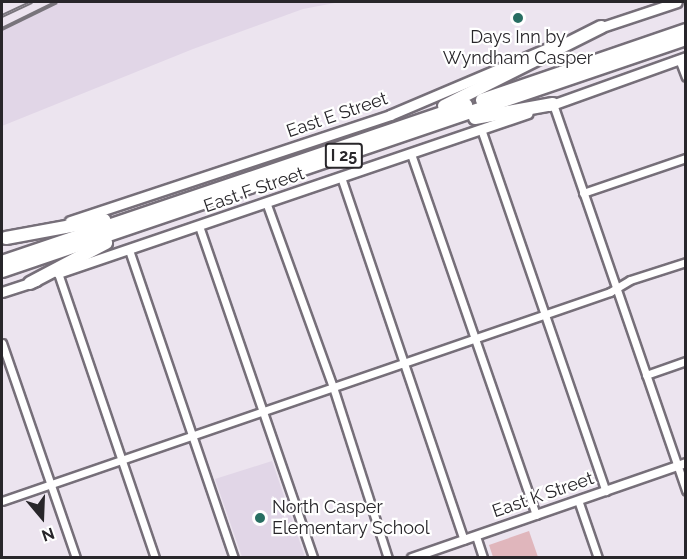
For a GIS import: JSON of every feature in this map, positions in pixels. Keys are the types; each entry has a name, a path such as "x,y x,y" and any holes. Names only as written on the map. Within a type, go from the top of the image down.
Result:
{"highway":[{"path":"408,130 601,27"},
{"name":"I 25","path":"408,130 686,30"},
{"name":"I 25","path":"2,271 183,206 686,39"},
{"path":"408,130 553,104"},
{"path":"4,239 183,206"},
{"path":"30,283 183,206"},
{"name":"I 25","path":"2,262 183,206"}],"main road":[{"name":"East E Street","path":"4,239 118,208 390,115 601,27 676,2"},
{"name":"East F Street","path":"2,292 411,154 682,58"}],"street":[{"path":"682,58 686,77"},
{"path":"553,104 646,375 681,465 686,491"},
{"path":"481,129 606,490"},
{"path":"411,154 536,515"},
{"path":"584,193 686,158"},
{"path":"341,177 464,540"},
{"path":"266,202 333,387 388,558"},
{"path":"199,226 313,558"},
{"path":"129,250 234,558"},
{"path":"2,501 475,339 686,262"},
{"path":"58,273 154,558"},
{"path":"2,343 76,558"},
{"path":"646,375 686,362"},
{"name":"East K Street","path":"412,558 681,465"},
{"path":"578,500 598,558"},
{"path":"476,536 483,558"}],"shaded area":[{"path":"54,2 340,2 303,9 193,49 2,126 2,27"},
{"name":"North Casper Elementary School","path":"272,461 305,557 242,557 215,479"},
{"path":"529,531 538,557 493,557 489,545"}],"railway":[{"path":"2,16 32,2"},
{"path":"2,29 57,2"}],"place":[{"name":"Days Inn by Wyndham Casper","path":"518,18"},
{"name":"North Casper Elementary School","path":"260,518"}]}
